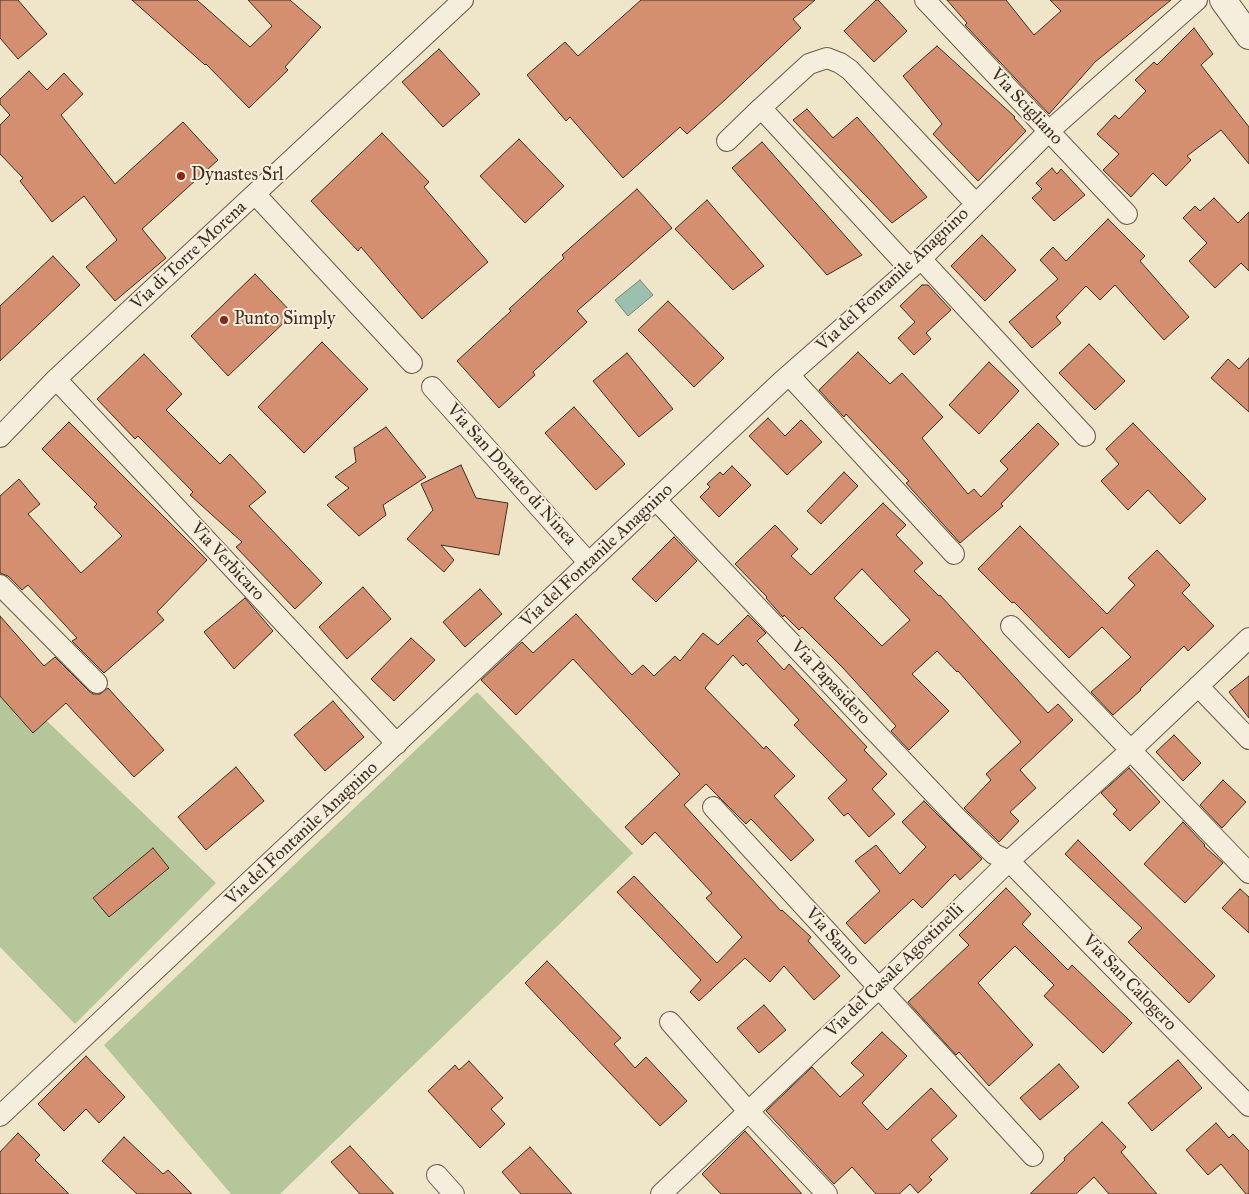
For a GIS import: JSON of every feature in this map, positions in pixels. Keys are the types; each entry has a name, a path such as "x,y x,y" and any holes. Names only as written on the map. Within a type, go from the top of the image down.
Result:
{"street":[{"name":"Via di Torre Morena","path":"2,432 56,379 463,0"},
{"name":"Via Scigliano","path":"925,0 1127,214"},
{"name":"Via del Fontanile Anagnino","path":"0,1116 789,375 916,264 1049,131 1197,0"},
{"path":"1223,0 1249,36"},
{"path":"727,141 809,64 827,58 840,63 850,70 976,204"},
{"path":"761,108 1085,436"},
{"path":"255,194 412,363"},
{"path":"789,375 954,554"},
{"name":"Via Verbicaro","path":"56,379 397,744"},
{"name":"Via San Donato di Ninea","path":"432,387 589,563"},
{"name":"Via Papasidero","path":"656,500 958,819 994,854 1009,861"},
{"path":"0,585 97,683"},
{"path":"1010,626 1249,873"},
{"name":"Via del Casale Agostinelli","path":"661,1194 879,988 1009,861 1249,638"},
{"path":"1198,686 1249,739"},
{"name":"Via Samo","path":"713,807 1033,1156"},
{"name":"Via San Calogero","path":"1009,861 1249,1106"},
{"path":"670,1022 748,1111 827,1194"},
{"path":"437,1176 454,1194"}],"shaded area":[{"path":"640,280 653,295 628,316 615,300"},
{"path":"0,676 216,883 75,1024 0,947"},
{"path":"477,692 633,853 280,1194 231,1194 104,1045"}],"building":[{"path":"0,0 18,0 47,34 18,59 0,38"},
{"path":"132,0 197,0 250,47 272,26 248,0 290,0 321,27 285,67 288,70 249,108 206,64"},
{"path":"641,0 815,0 793,19 801,28 725,100 687,134 680,127 623,178 570,117 566,121 527,75 565,42 578,56"},
{"path":"876,0 907,31 874,62 844,31"},
{"path":"947,0 1006,0 1034,35 1061,11 1050,0 1171,0 1095,62 1049,114 965,25 967,23"},
{"path":"1194,28 1213,54 1201,65 1249,127 1249,164 1221,130 1187,156 1191,160 1166,186 1153,173 1131,197 1103,170 1119,154 1097,134 1115,115 1119,119 1146,91 1135,80 1154,62 1157,65"},
{"path":"937,46 1015,117 1026,131 978,181 933,134 942,124 903,76"},
{"path":"439,49 480,94 443,127 402,82"},
{"path":"29,71 47,90 64,73 83,94 61,115 115,184 183,122 218,160 142,229 166,258 115,301 86,267 117,240 84,196 52,222 20,181 23,178 0,154 0,125 10,115 0,104 0,99"},
{"path":"807,109 833,138 857,117 927,197 892,223 793,120"},
{"path":"382,133 429,182 424,187 488,262 422,319 361,247 358,251 311,201"},
{"path":"519,139 564,186 525,223 480,176"},
{"path":"762,142 862,255 827,275 732,168"},
{"path":"1052,168 1057,174 1061,169 1085,195 1054,221 1032,198 1042,189 1036,183"},
{"path":"637,189 672,228 577,311 587,322 533,372 535,375 499,408 457,361 564,258 562,255"},
{"path":"1214,198 1238,223 1249,212 1249,271 1241,263 1215,288 1189,261 1207,243 1183,218 1195,206 1200,211"},
{"path":"707,200 764,266 733,290 675,229"},
{"path":"1108,219 1145,256 1140,261 1189,317 1164,340 1115,285 1100,300 1086,286 1056,317 1061,323 1032,348 1009,322 1058,279 1040,260 1053,247 1066,261"},
{"path":"982,235 1016,270 985,301 951,266"},
{"path":"53,256 80,285 0,361 0,306"},
{"path":"255,274 293,314 228,376 191,336"},
{"path":"922,285 928,285 951,310 926,333 931,339 914,355 898,338 915,322 900,306"},
{"path":"668,301 724,358 694,387 638,330"},
{"path":"322,342 368,389 304,453 258,407"},
{"path":"1089,344 1125,381 1095,410 1059,373"},
{"path":"858,352 890,384 902,373 943,417 922,438 968,494 974,489 981,497 1008,469 1000,461 1038,423 1059,444 1001,504 1003,506 960,543 906,483 909,481 846,414 844,417 819,390"},
{"path":"627,353 673,409 639,437 593,381"},
{"path":"144,354 182,394 166,410 220,464 230,454 266,492 249,506 322,583 295,609 236,547 242,542 190,495 193,492 138,436 135,439 97,399"},
{"path":"1249,358 1249,412 1211,378 1228,359 1239,369"},
{"path":"989,362 1019,391 979,434 949,405"},
{"path":"574,407 625,464 596,490 545,433"},
{"path":"768,418 785,436 801,420 822,442 787,475 749,436"},
{"path":"69,422 207,560 157,612 164,620 104,673 72,641 77,638 28,585 22,590 8,576 0,573 0,496 19,479 40,504 28,514 81,573 122,536 94,507 97,504 42,449"},
{"path":"1133,423 1206,499 1180,524 1148,490 1128,510 1101,481 1119,464 1106,449"},
{"path":"386,427 426,477 383,505 386,515 359,536 327,505 349,488 335,477 356,462 354,448"},
{"path":"461,465 476,498 508,503 499,555 441,545 454,560 444,572 407,539 433,510 421,484"},
{"path":"732,466 751,485 719,517 700,497 710,487 707,484 720,472 723,475"},
{"path":"844,472 858,486 821,524 807,511"},
{"path":"883,503 906,525 896,535 923,563 914,571 940,595 1048,713 1058,704 1073,720 1020,770 1036,788 1010,812 1019,821 999,842 964,808 991,780 986,774 1021,742 958,671 937,651 912,674 949,711 909,750 891,731 896,726 843,668 802,627 799,630 784,615 783,617 767,597 735,564 775,525 798,549 791,556 811,575","holes":["862,569 910,620 882,646 834,598"]},
{"path":"1020,526 1107,614 1135,585 1128,578 1157,550 1190,585 1182,593 1214,626 1188,651 1184,646 1141,690 1113,715 1091,692 1131,657 1102,627 1069,658 1014,602 1012,603 978,569"},
{"path":"674,537 697,561 656,602 632,579"},
{"path":"363,587 391,619 347,659 319,627"},
{"path":"480,589 502,614 465,647 443,622"},
{"path":"245,598 273,631 234,669 204,632"},
{"path":"576,614 632,675 643,665 654,676 675,656 680,661 703,633 718,645 748,615 766,633 757,641 784,670 789,664 867,747 864,750 887,774 872,789 895,814 869,837 848,813 844,816 828,798 847,780 794,725 799,720 746,663 743,666 733,655 705,688 764,749 766,746 795,776 774,796 814,840 791,861 751,819 746,824 706,784 684,805 781,911 811,937 808,941 840,976 814,1000 784,966 770,982 745,958 699,1001 690,992 701,980 617,892 634,876 717,963 742,937 706,898 712,893 655,832 642,845 625,827 680,774 573,659 516,715 481,680 522,642 533,653"},
{"path":"0,616 44,666 55,657 93,694 100,694 108,688 164,750 134,777 66,703 33,733 0,696"},
{"path":"411,638 435,660 394,701 371,679"},
{"path":"1249,676 1249,718 1229,692"},
{"path":"333,701 364,737 325,771 294,735"},
{"path":"1174,735 1201,763 1183,781 1156,752"},
{"path":"236,767 264,801 206,850 178,817"},
{"path":"1129,768 1160,802 1130,831 1113,814 1117,810 1101,793"},
{"path":"1223,780 1246,802 1222,828 1200,805"},
{"path":"924,801 982,859 960,880 955,874 922,908 913,899 865,944 846,923 880,891 855,861 876,845 900,874 926,847 902,822"},
{"path":"1183,822 1204,846 1223,863 1185,903 1144,864"},
{"path":"1078,840 1215,976 1189,1003 1128,942 1142,928 1065,854"},
{"path":"153,848 169,868 109,917 93,898"},
{"path":"1006,888 1031,914 1022,924 1068,970 1072,965 1132,1023 1103,1053 1044,996 1054,985 1015,946 978,983 1033,1045 989,1086 959,1052 956,1055 908,1002 969,945 959,935"},
{"path":"1240,889 1249,897 1249,933 1222,908"},
{"path":"547,961 621,1038 614,1044 635,1068 646,1057 687,1101 660,1126 525,983"},
{"path":"764,1005 786,1030 759,1053 737,1028"},
{"path":"882,1032 907,1056 862,1103 887,1130 931,1088 957,1116 931,1140 948,1159 929,1177 932,1180 918,1193 910,1184 899,1194 876,1194 852,1167 834,1184 766,1111 812,1067 840,1097 864,1075 851,1063"},
{"path":"86,1056 125,1097 99,1123 86,1109 64,1131 38,1104"},
{"path":"1178,1060 1202,1088 1152,1131 1128,1103"},
{"path":"469,1061 503,1098 491,1109 505,1124 480,1148 428,1091 455,1065 459,1070"},
{"path":"1059,1064 1079,1087 1040,1120 1020,1098"},
{"path":"1102,1122 1126,1147 1121,1152 1157,1194 1109,1194 1094,1177 1076,1194 1030,1194 1065,1160 1064,1158"},
{"path":"1216,1123 1229,1138 1233,1134 1249,1151 1249,1194 1246,1194 1221,1164 1208,1175 1186,1150"},
{"path":"745,1131 802,1194 721,1194 702,1174"},
{"path":"18,1133 40,1155 35,1160 69,1194 0,1194 0,1152"},
{"path":"124,1137 163,1174 168,1170 192,1194 137,1194 102,1161"},
{"path":"350,1146 394,1194 360,1194 331,1162"},
{"path":"530,1147 572,1194 521,1194 502,1172"}],"place":[{"name":"Dynastes Srl","path":"181,176"},
{"name":"Punto Simply","path":"224,320"}]}
